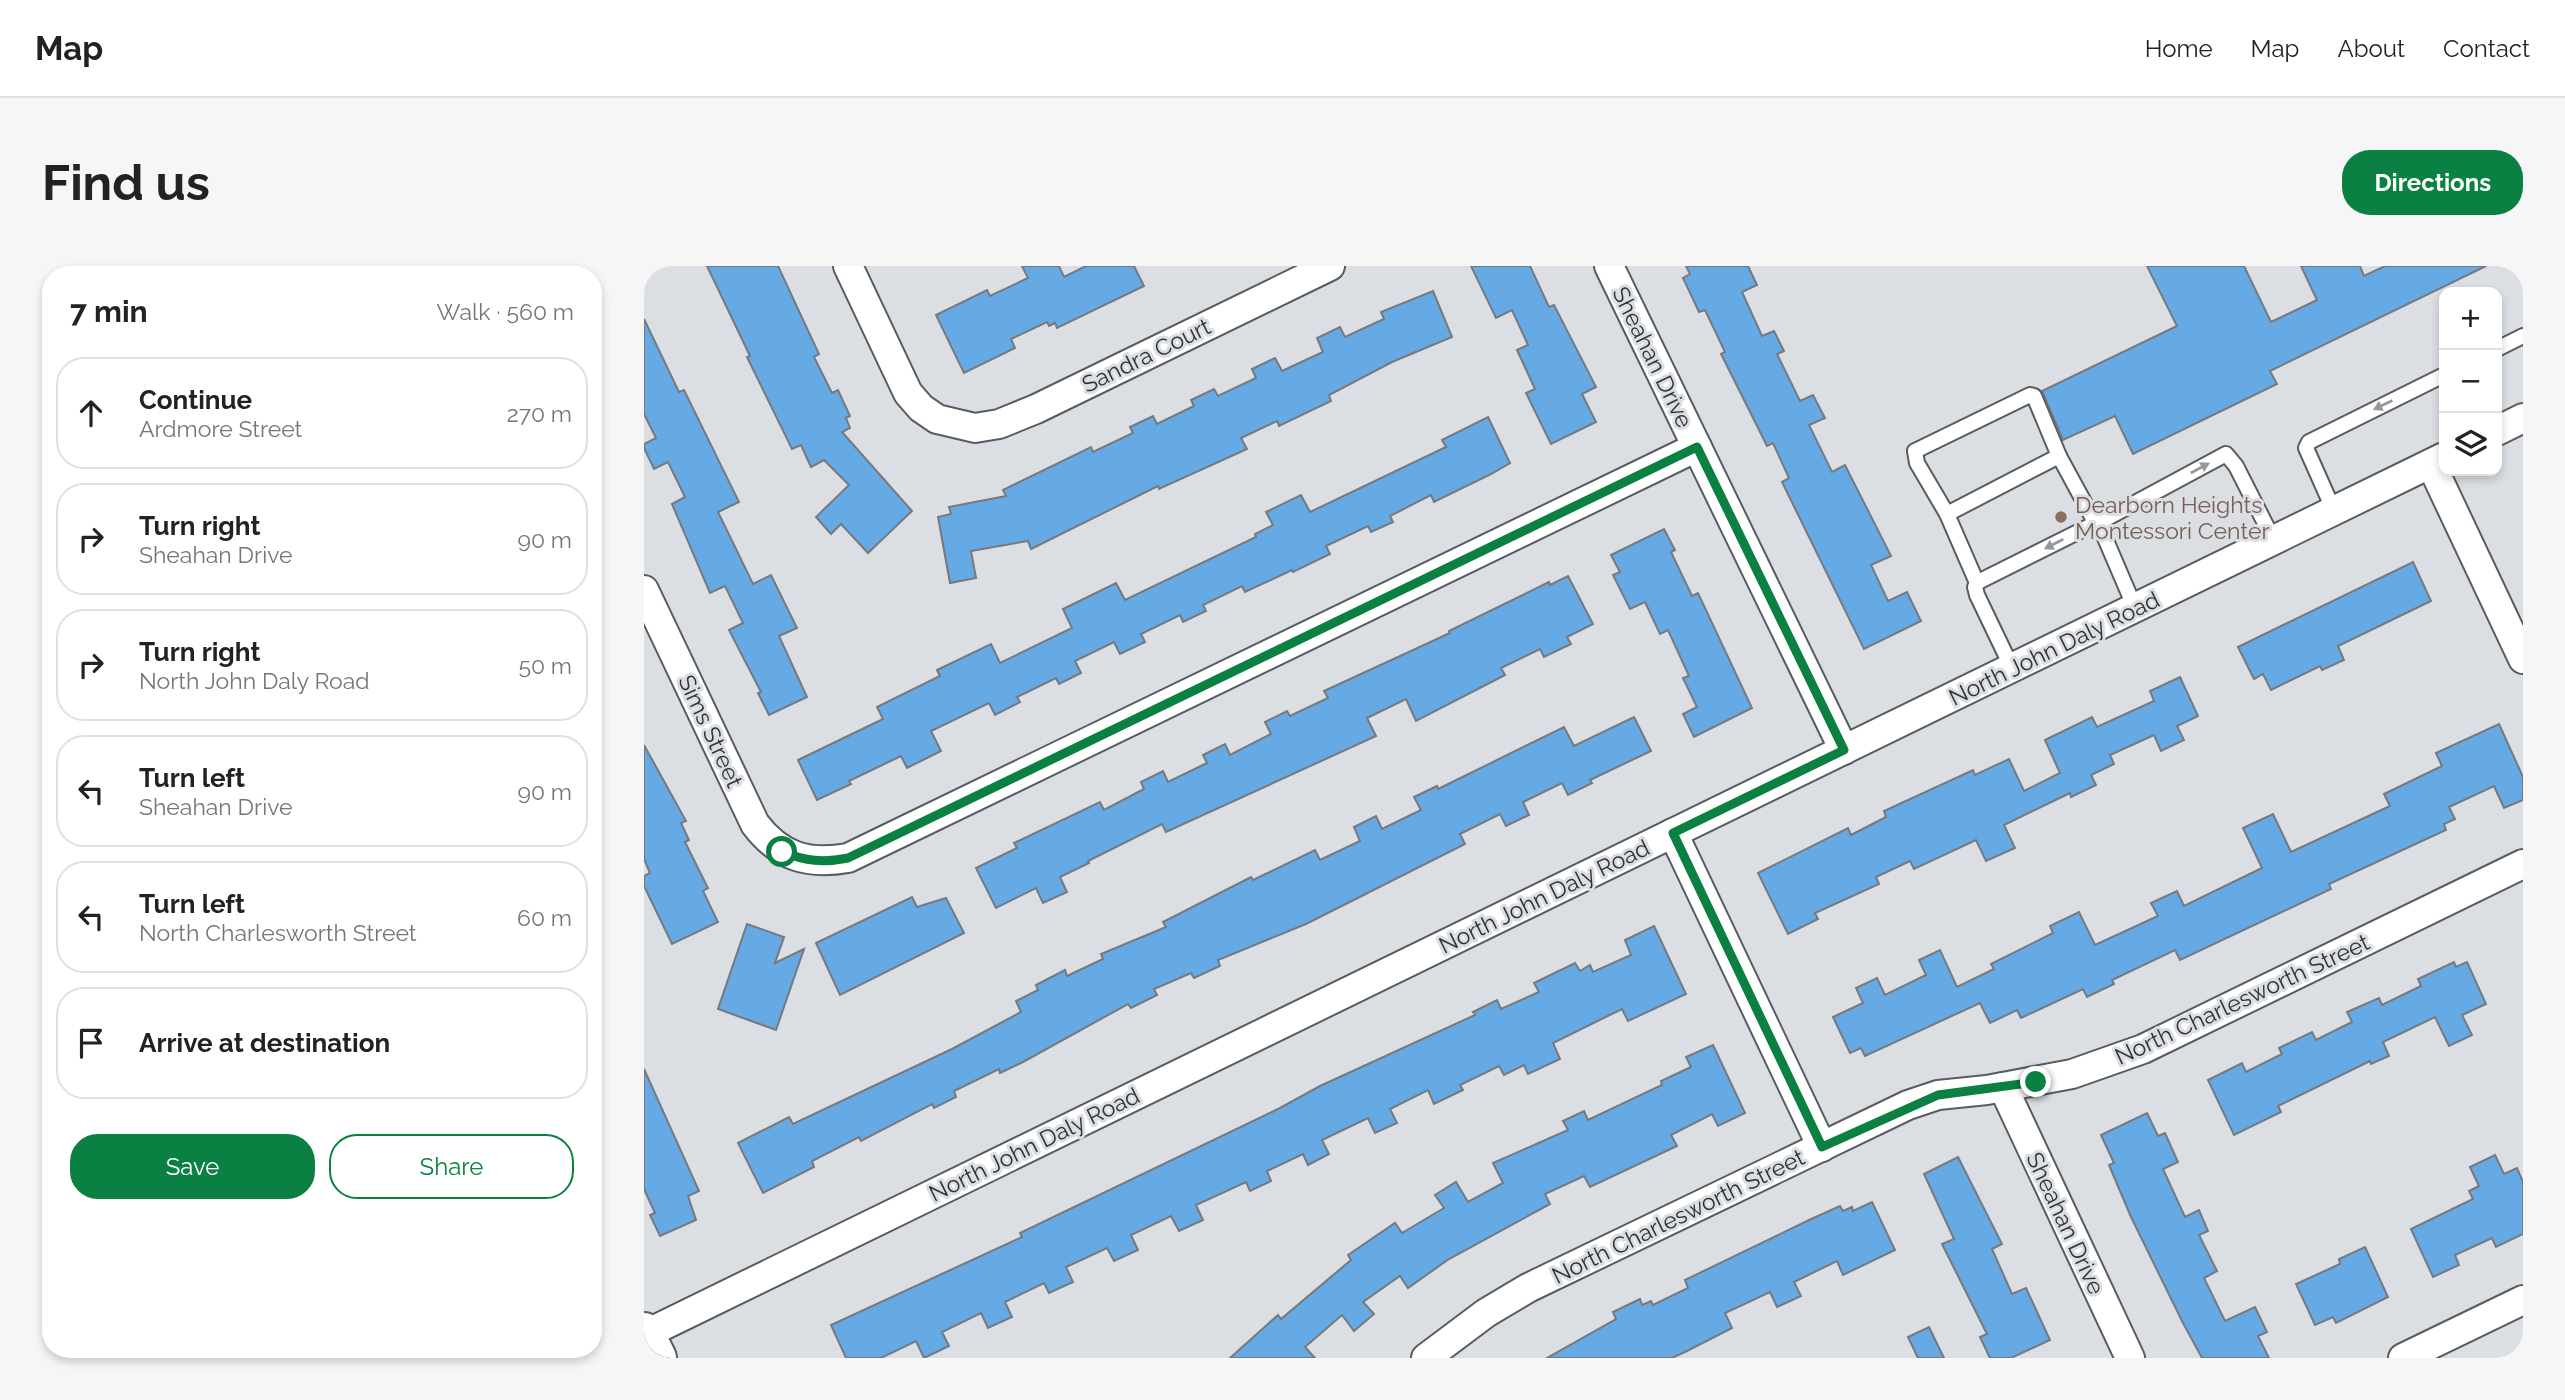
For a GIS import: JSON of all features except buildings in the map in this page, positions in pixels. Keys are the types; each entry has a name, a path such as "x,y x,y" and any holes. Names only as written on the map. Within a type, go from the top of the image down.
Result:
{"street":[{"name":"Sandra Court","path":"848,266 908,393 937,419 957,426 975,428 999,424 1036,409 1330,266"},
{"name":"Sheahan Drive","path":"1609,266 1844,750"},
{"path":"2502,428 2523,418"},
{"name":"Sims Street","path":"644,590 755,824 767,840 795,857 824,862 848,858 1697,447"},
{"name":"North John Daly Road","path":"648,1340 1673,833 2438,461"},
{"path":"2438,461 2523,659"},
{"path":"1673,833 1822,1147"},
{"name":"North Charlesworth Street","path":"1426,1358 1486,1313 1528,1288 1822,1147 1938,1095 2003,1087 2072,1074 2143,1049 2523,864"},
{"name":"Sheahan Drive","path":"2003,1087 2130,1358"},
{"path":"2403,1358 2523,1300"}],"lane":[{"path":"2502,346 2523,336"},
{"path":"2334,511 2306,448 2309,442 2439,377"},
{"path":"2012,668 1977,595 1977,583 1947,514 1917,463 1915,452 2030,395 2034,396 2059,456 2096,524 2099,524 2135,608"},
{"path":"1977,583 2096,524 2226,454 2236,466 2274,541"},
{"path":"1947,514 2059,456"}],"place":[{"name":"Dearborn Heights Montessori Center","path":"2061,517"}],"route":[{"path":"782,852 805,860 824,862 848,858 1697,447 1844,750 1673,833 1822,1147 1908,1105 1938,1095 2036,1082"}]}
